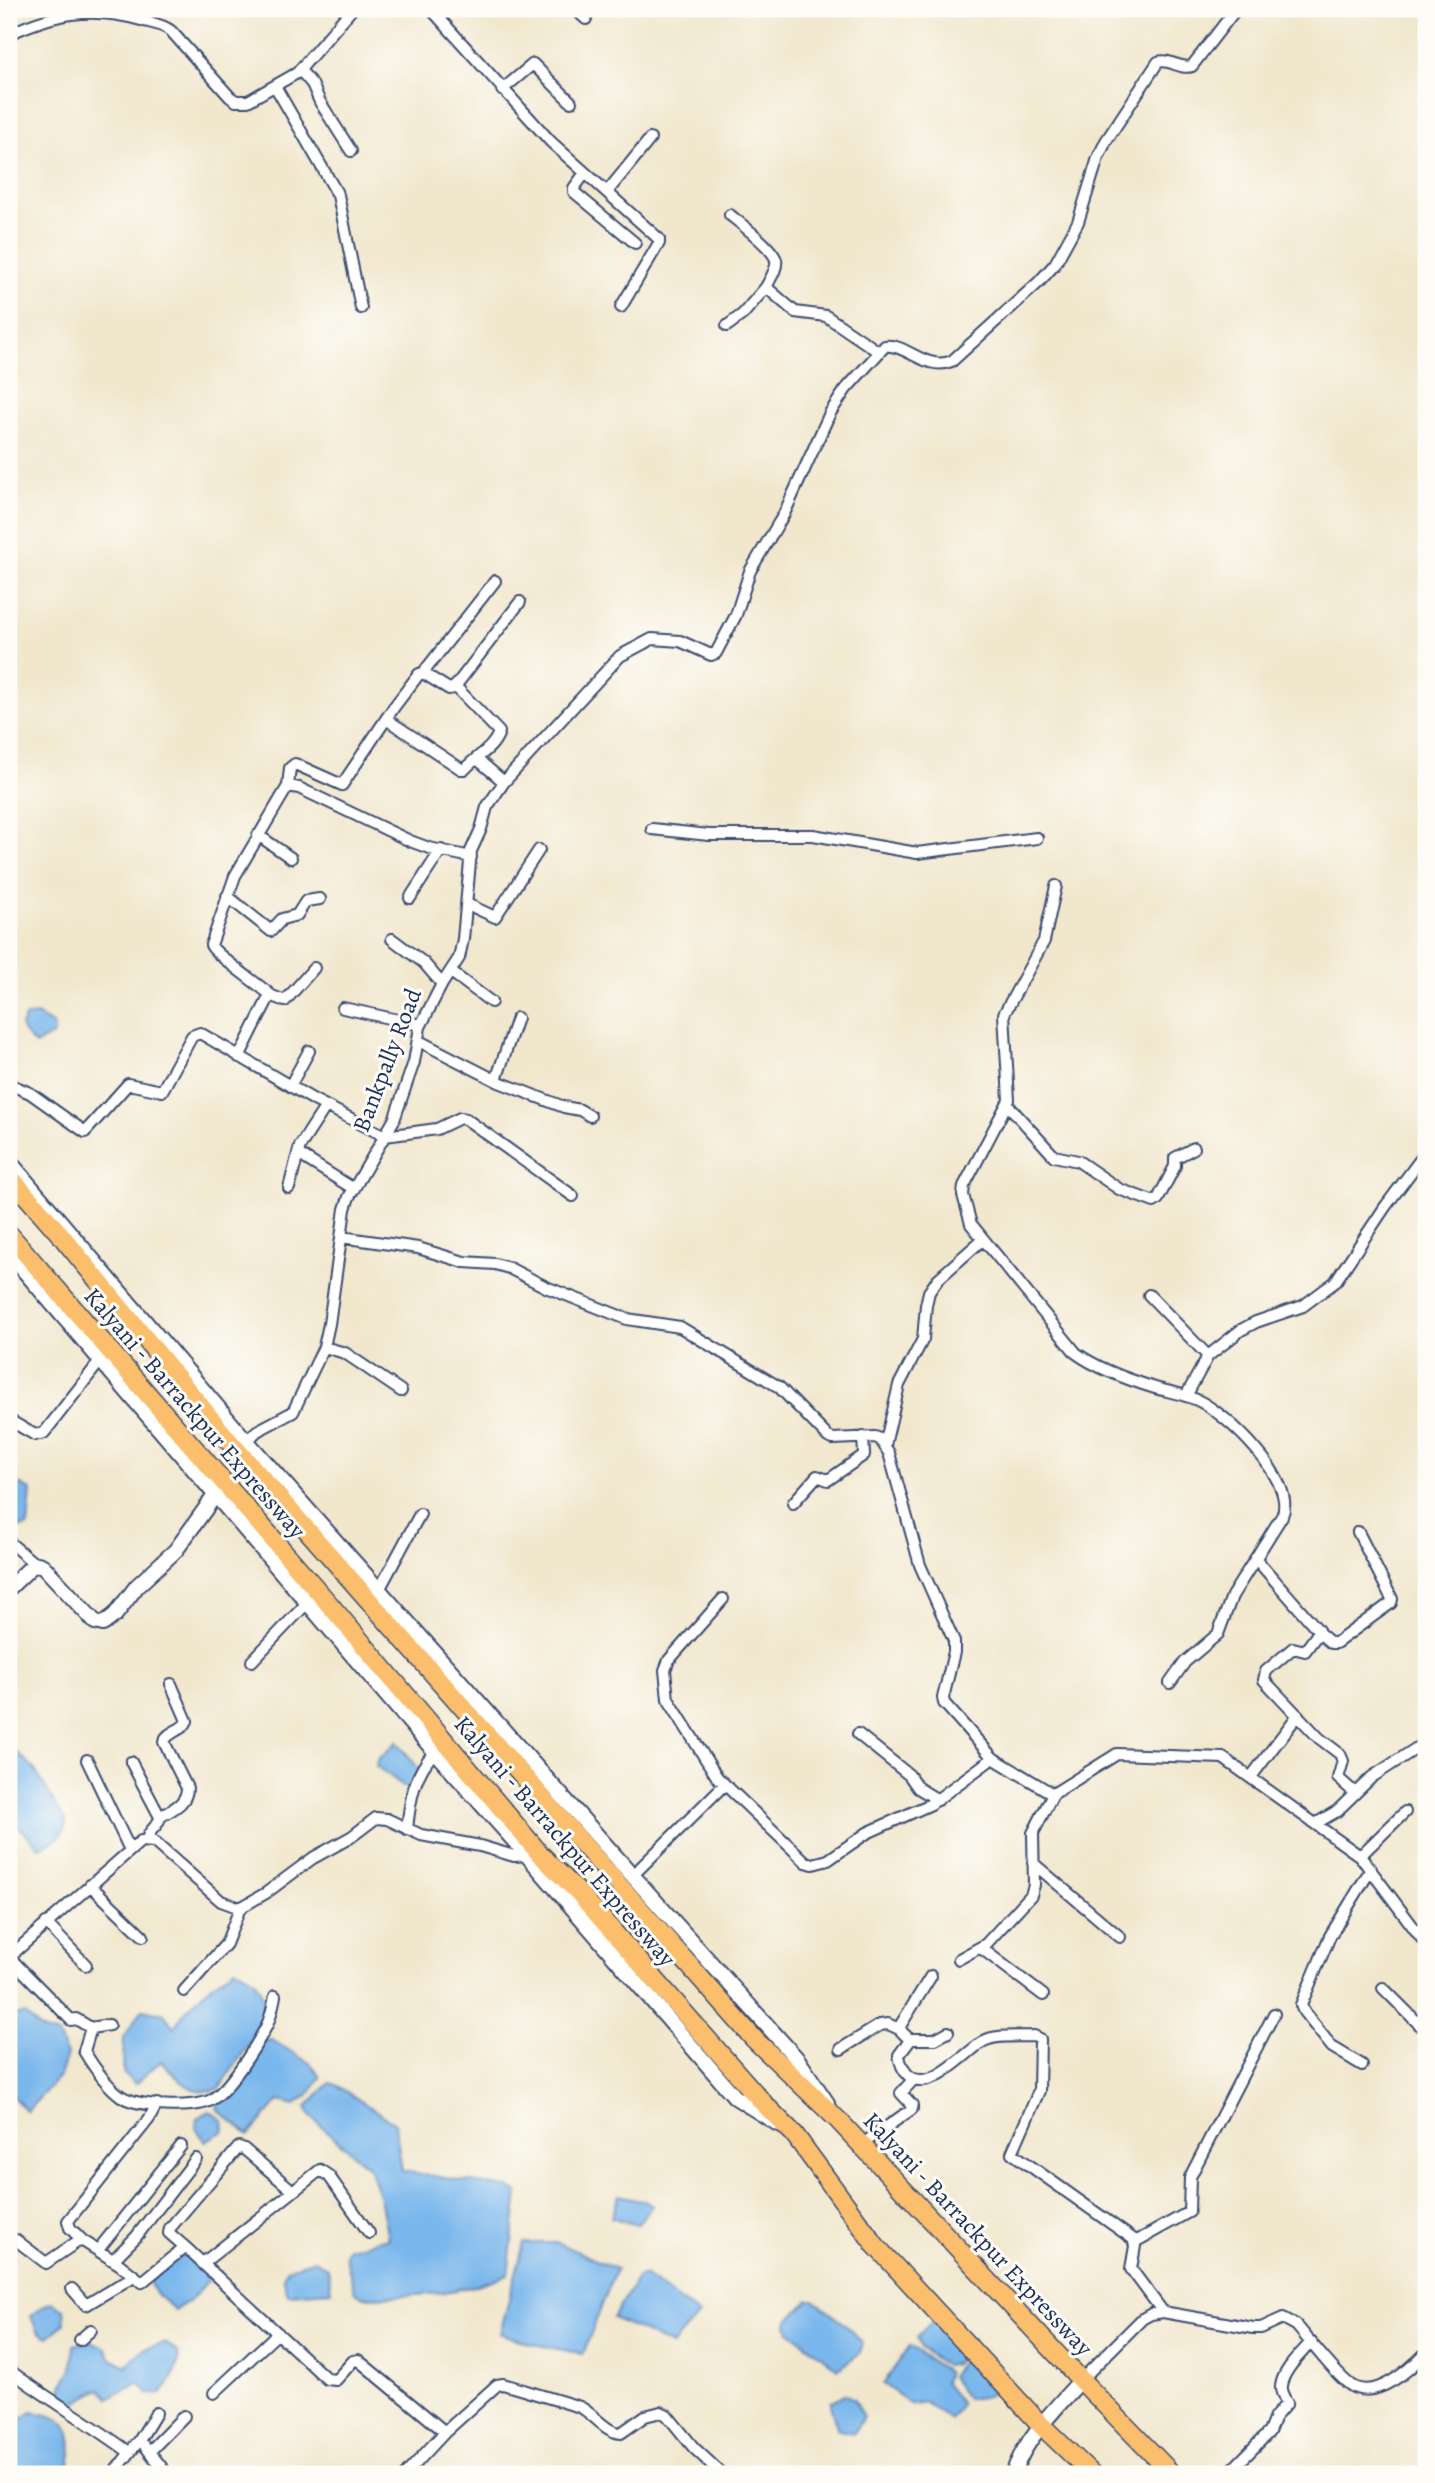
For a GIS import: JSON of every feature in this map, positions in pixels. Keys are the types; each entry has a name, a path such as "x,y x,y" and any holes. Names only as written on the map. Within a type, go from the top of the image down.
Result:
{"highway":[{"name":"Kalyani - Barrackpur Expressway","path":"9,1176 228,1440 754,2039 839,2121 1172,2474"},
{"name":"Kalyani - Barrackpur Expressway","path":"9,1234 330,1605 540,1854 580,1894 765,2105 794,2134 876,2246 1041,2425 1091,2474"}],"street":[{"path":"9,34 32,23 71,13 114,13 168,28 236,101 248,101 300,70 350,9"},
{"path":"431,9 551,142 656,236 660,243 621,307"},
{"path":"575,9 586,19"},
{"path":"766,287 795,312 826,316 878,352 885,346 895,346 914,357 942,364 952,361 1039,282 1055,264 1078,222 1106,141 1158,62 1164,61 1186,68 1192,66 1236,9"},
{"path":"502,90 533,64 571,102"},
{"path":"300,70 312,84 320,102 351,151"},
{"path":"275,86 338,195 361,308"},
{"path":"607,192 650,139"},
{"path":"585,173 574,192 635,243"},
{"path":"727,326 743,314 766,287 776,264 775,258 760,240 730,215"},
{"name":"Bankpally Road","path":"247,1441 257,1431 293,1412 324,1347 345,1209 404,1095 421,1025 461,949 471,857 487,807 504,782 620,656 652,639 680,641 711,655 716,653 736,615 750,570 784,514 830,413 846,389 878,352"},
{"path":"314,968 285,1001 272,996 250,976 212,950 212,940 235,876 289,777 292,765 298,764 342,785 419,674 423,673 495,581"},
{"path":"423,673 449,689 455,686 520,602"},
{"path":"386,719 461,769 465,769 498,737 499,732 455,686"},
{"path":"477,759 504,782"},
{"path":"289,777 299,788 410,841 471,857"},
{"path":"652,829 709,835 813,835 917,853 1037,838"},
{"path":"258,835 291,858"},
{"path":"410,898 440,850"},
{"path":"467,904 495,917 539,850"},
{"path":"1056,886 1044,941 1004,1014 1009,1083 1007,1104 963,1191 967,1216 982,1240 1076,1353 1126,1377 1206,1405 1238,1430 1269,1465 1276,1477 1285,1506 1232,1596 1218,1634 1185,1662 1170,1683"},
{"path":"227,897 271,931 282,919 297,915 306,901 320,899"},
{"path":"392,939 424,963 442,984"},
{"path":"451,972 491,1002"},
{"path":"239,1057 269,997 272,996"},
{"path":"343,1008 421,1025"},
{"path":"496,1080 517,1018"},
{"path":"9,1084 30,1093 85,1132 128,1084 162,1091 194,1034 200,1033 290,1086 385,1136 437,1129 463,1118 573,1196"},
{"path":"419,1041 496,1080 590,1116"},
{"path":"290,1086 309,1051"},
{"path":"1007,1104 1055,1156 1078,1161 1119,1189 1154,1202 1175,1166 1175,1157 1194,1149"},
{"path":"289,1188 303,1142 326,1106"},
{"path":"1186,1396 1208,1356 1250,1324 1303,1306 1335,1282 1426,1152"},
{"path":"298,1154 354,1189"},
{"path":"9,1161 247,1441 798,2060 839,2121"},
{"path":"341,1237 418,1248 471,1264 495,1264 627,1319 680,1327 779,1387 828,1437 875,1437 885,1445"},
{"path":"982,1240 938,1279 929,1292 923,1339 899,1385 885,1445 920,1565 954,1641 944,1703 993,1758 1054,1794"},
{"path":"9,1253 435,1752 735,2097 794,2134"},
{"path":"1149,1295 1208,1356"},
{"path":"324,1347 345,1353 401,1391"},
{"path":"9,1420 35,1435 44,1433 101,1360"},
{"path":"793,1503 817,1476 828,1480 864,1455 863,1437"},
{"path":"9,1542 35,1564 43,1566 95,1622 103,1623 115,1615 148,1576 176,1550 216,1494"},
{"path":"379,1590 420,1514"},
{"path":"1256,1559 1318,1632 1331,1643 1336,1643 1392,1600 1357,1532"},
{"path":"9,1588 35,1564"},
{"path":"723,1599 675,1652 665,1670 671,1707 724,1785 801,1859 813,1864 832,1858 867,1833 937,1800 993,1758"},
{"path":"252,1661 308,1602"},
{"path":"1318,1632 1305,1651 1293,1648 1264,1674 1264,1680 1319,1738 1340,1754 1343,1761 1338,1778 1355,1793"},
{"path":"147,1840 149,1831 159,1822 160,1817 183,1802 187,1793 164,1742 166,1737 184,1726 187,1721 171,1684"},
{"path":"1251,1777 1298,1715"},
{"path":"858,1734 909,1775 918,1788 937,1800"},
{"path":"1315,1824 1337,1811 1377,1774 1426,1742"},
{"path":"1417,1750 1426,1760"},
{"path":"407,1829 414,1786 435,1752"},
{"path":"960,1959 981,1948 1031,1895 1034,1885 1033,1833 1054,1794 1111,1757 1127,1753 1217,1756 1230,1761 1360,1856 1426,1944"},
{"path":"87,1759 130,1850"},
{"path":"131,1762 160,1817"},
{"path":"632,1876 724,1785"},
{"path":"1360,1856 1405,1812"},
{"path":"184,1991 226,1944 240,1908 376,1818 387,1819 421,1835 480,1846 514,1856 527,1855"},
{"path":"109,2025 91,2028 76,2019 71,2020 9,1957 141,1841 154,1842 221,1902 240,1908"},
{"path":"1033,1863 1120,1937"},
{"path":"1362,2065 1332,2047 1301,2005 1330,1936 1371,1869"},
{"path":"90,1885 143,1936"},
{"path":"46,1923 86,1965"},
{"path":"981,1948 1043,1995"},
{"path":"900,2029 931,1976"},
{"path":"1383,1988 1426,2031"},
{"path":"91,2028 84,2051 90,2062 122,2097 169,2106 210,2101 227,2087 268,2025 275,1996"},
{"path":"1135,2242 1189,2212 1190,2177 1274,2014"},
{"path":"841,2049 880,2025 888,2024 900,2029 910,2040"},
{"path":"948,2032 935,2039 910,2040 901,2051 899,2059 906,2073 914,2079 929,2080 965,2058 988,2039 1040,2039 1039,2091 1012,2153 1135,2242"},
{"path":"861,2145 912,2109 912,2105 901,2092 914,2079"},
{"path":"157,2104 149,2119 68,2221 70,2228 83,2241 142,2282 185,2247"},
{"path":"98,2250 181,2146"},
{"path":"293,2191 239,2147 170,2228 169,2233 327,2379 336,2380 353,2361 358,2360 445,2432"},
{"path":"113,2260 136,2236 196,2159"},
{"path":"203,2263 317,2171 324,2171 369,2232"},
{"path":"9,2243 16,2239 47,2263 77,2242 83,2241"},
{"path":"1135,2242 1131,2269 1163,2312"},
{"path":"72,2289 86,2305 134,2276"},
{"path":"1013,2474 1020,2456 1041,2425 1081,2380 1142,2319 1151,2314 1163,2312 1253,2328 1283,2318 1296,2325 1348,2384 1363,2390 1396,2378 1426,2353"},
{"path":"80,2340 92,2330"},
{"path":"214,2393 278,2333"},
{"path":"1228,2473 1269,2432 1275,2417 1286,2406 1281,2385 1288,2370 1311,2342"},
{"path":"9,2370 129,2452"},
{"path":"406,2474 445,2432 497,2385 503,2384 580,2407 614,2432 621,2433 645,2416 661,2412 667,2415 694,2448 722,2474"},
{"path":"113,2474 139,2441 156,2413"},
{"path":"150,2451 184,2416"},
{"path":"139,2441 167,2474"}],"water":[{"path":"37,1015 54,1025 54,1034 35,1045 21,1026 25,1017"},
{"path":"16,1483 31,1490 28,1526 19,1528 9,1519 9,1487"},
{"path":"397,1742 423,1774 406,1788 376,1766 379,1758"},
{"path":"9,1746 33,1767 66,1821 61,1835 39,1847 9,1817"},
{"path":"235,1968 254,1979 266,2002 263,2023 219,2089 193,2089 161,2061 135,2084 123,2073 124,2036 143,2009 164,2014 174,2027 202,1994"},
{"path":"25,2014 41,2030 58,2035 67,2055 60,2076 27,2111 9,2093 9,2016"},
{"path":"272,2040 311,2064 320,2077 312,2091 295,2105 279,2101 249,2135 218,2110 217,2106 264,2041"},
{"path":"330,2083 395,2123 402,2171 509,2188 518,2193 508,2274 472,2286 437,2293 364,2297 355,2292 345,2255 348,2248 388,2238 380,2198 369,2168 311,2117 306,2107"},
{"path":"210,2111 223,2121 224,2131 205,2141 196,2128 197,2118"},
{"path":"619,2195 645,2201 652,2206 637,2225 611,2217"},
{"path":"524,2243 558,2243 616,2269 583,2354 529,2343 500,2333"},
{"path":"186,2248 207,2268 209,2279 192,2299 175,2310 158,2296 150,2284 152,2278"},
{"path":"315,2260 328,2268 331,2291 288,2294 283,2278 286,2269"},
{"path":"645,2275 699,2315 672,2345 613,2318 638,2277"},
{"path":"809,2300 814,2300 842,2322 863,2343 860,2353 838,2369 788,2330 787,2322"},
{"path":"52,2302 64,2310 65,2323 48,2337 37,2331 31,2316"},
{"path":"937,2316 973,2340 954,2364 946,2366 921,2348 917,2337"},
{"path":"90,2341 105,2347 111,2358 126,2366 144,2349 164,2343 178,2355 177,2367 161,2394 149,2394 139,2383 109,2398 100,2389 77,2402 62,2396 63,2385 72,2369 74,2345"},
{"path":"910,2346 947,2372 944,2382 961,2404 950,2419 925,2402 911,2404 883,2384"},
{"path":"967,2354 998,2382 989,2396 967,2399 950,2376"},
{"path":"845,2394 855,2399 863,2417 854,2433 838,2430 831,2409 831,2402"},
{"path":"32,2412 59,2419 69,2430 72,2445 70,2461 64,2474 9,2474 9,2427"}]}
